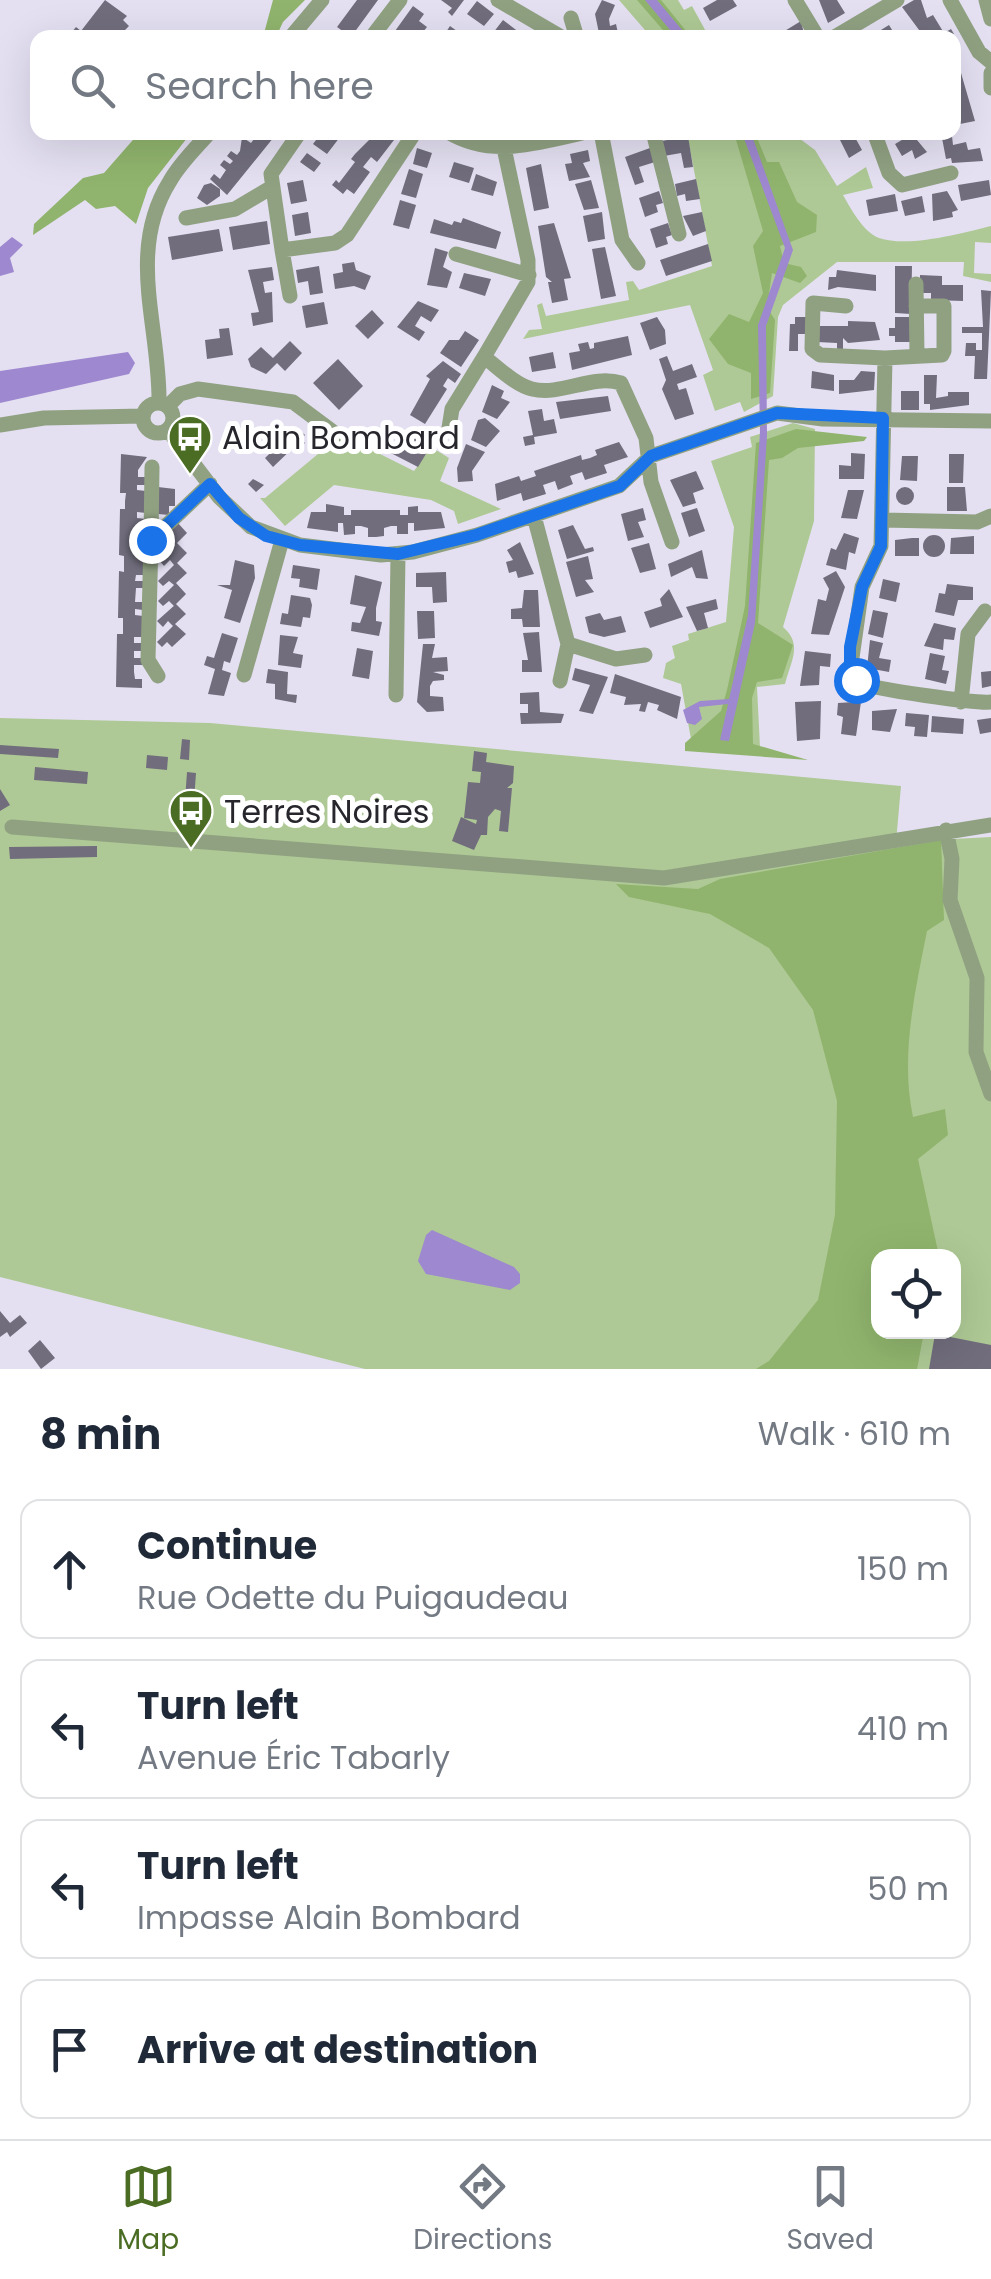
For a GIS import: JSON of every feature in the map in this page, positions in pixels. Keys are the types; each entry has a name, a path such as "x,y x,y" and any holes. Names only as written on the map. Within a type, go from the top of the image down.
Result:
{"street":[{"path":"297,30 322,0"},
{"path":"377,30 400,0"},
{"path":"498,0 549,30"},
{"path":"795,0 813,30"},
{"path":"847,30 897,0"},
{"path":"950,0 979,52 991,62"},
{"path":"986,0 991,18"},
{"path":"571,18 575,30"},
{"path":"991,74 991,88"},
{"path":"168,430 174,418 163,404 144,266 157,204 171,178 203,140"},
{"path":"290,296 272,170 294,140"},
{"path":"282,250 335,243 347,235 410,140"},
{"path":"463,140 504,148 546,140"},
{"path":"603,140 622,240 638,263"},
{"path":"655,140 679,234"},
{"path":"877,140 889,172 902,185 950,174"},
{"path":"448,428 452,409 524,294 528,276 504,148"},
{"path":"186,218 234,209 272,187"},
{"path":"456,254 528,276"},
{"path":"916,284 917,356"},
{"path":"846,306 812,304 812,349 820,355 942,355 944,306 916,306"},
{"path":"484,358 528,388 546,390 609,379 621,383 651,456 651,482 672,542"},
{"path":"884,358 881,546 862,587 850,672 866,686 896,687 961,702 991,702"},
{"path":"143,416 150,405 163,404 198,389 293,402 344,440"},
{"path":"168,430 239,518 282,540 360,553 398,554 534,516 620,486 651,456 763,418 795,412 822,419 987,417"},
{"path":"0,425 44,418 143,416"},
{"path":"143,416 152,432 168,430"},
{"path":"152,467 148,660 158,676"},
{"path":"151,540 210,484"},
{"path":"534,516 568,644 560,681"},
{"path":"882,520 977,522 991,516"},
{"path":"244,675 282,540"},
{"path":"396,695 398,554"},
{"path":"961,702 968,634 985,611"},
{"path":"568,644 616,660 645,655"},
{"path":"12,827 664,878 991,825"},
{"path":"946,830 952,860 950,900 977,978 976,1052 991,1094"}],"green space":[{"path":"273,0 305,0 279,30 265,30"},
{"path":"619,0 678,0 684,10 692,6 705,30 645,30"},
{"path":"637,0 661,0 685,30 663,30"},
{"path":"133,140 186,140 148,188 136,224 115,206 96,209 85,200 33,235 34,224 83,178 104,173"},
{"path":"688,140 801,140 815,150 837,186 866,167 873,188 843,195 863,225 879,238 920,240 991,226 991,243 975,242 974,273 991,274 991,282 963,276 964,262 837,262 783,305 778,317 773,396 744,412 740,402 715,411 703,375 713,370 690,305 523,339 529,330 542,329 537,305 542,303 546,316 629,300 626,282 633,281 639,290 712,266"},
{"path":"736,140 758,140 767,162 779,162 797,202 817,215 816,232 780,246 784,263 801,267 807,276 800,283 772,273 767,307 775,320 770,393 751,399 751,373 728,364 709,339 729,314 749,322 763,293 753,246 763,231"},
{"path":"793,423 815,429 814,521 783,627 793,640 790,668 785,684 757,687 760,747 693,750 681,684 663,678 666,663 675,658 672,646 689,640 688,634 726,622 734,527 711,461 752,447 750,437"},
{"path":"796,429 867,437 864,441 798,448 782,458 769,460 758,623 793,645 782,678 757,682 752,698 753,744 808,760 685,751 685,743 721,711 727,690 745,606 756,443"},
{"path":"354,441 414,471 431,447 449,458 440,481 501,509 458,524 454,511 431,500 334,485 285,526 260,498 265,498 330,444"},
{"path":"0,718 210,723 901,786 896,842 991,837 991,1369 365,1369 0,1277"},
{"path":"941,840 944,920 927,931 911,1024 908,1071 913,1117 945,1109 948,1135 918,1159 937,1249 871,1249 871,1339 923,1339 917,1369 756,1369 769,1361 818,1300 835,1215 837,1101 813,1010 769,948 710,914 629,897 616,884 698,889 720,879"}],"shaded area":[{"path":"645,0 657,0 682,30 670,30"},
{"path":"745,140 754,140 793,250 766,326 767,436 755,623 729,741 720,740 728,704 699,707 702,719 695,725 687,723 683,710 700,701 729,699 748,615 760,432 758,325 785,248"},
{"path":"12,237 23,245 10,258 14,272 0,276 0,247"},
{"path":"128,352 135,363 129,374 0,403 0,371"},
{"path":"432,1230 514,1267 520,1274 520,1283 510,1290 426,1274 418,1261 426,1235"}],"building":[{"path":"105,0 127,16 123,20 129,26 125,30 82,30"},
{"path":"357,0 378,0 356,30 337,27"},
{"path":"441,0 464,0 452,16 448,12 452,8"},
{"path":"602,0 615,5 609,19 610,26 616,24 617,30 598,30 595,14"},
{"path":"717,0 733,0 737,6 710,21 703,8"},
{"path":"819,0 837,0 845,13 828,23"},
{"path":"921,0 927,18 933,15 942,30 919,30 902,7"},
{"path":"477,1 494,14 484,26 467,14"},
{"path":"413,6 424,14 419,21 427,27 425,30 396,30"},
{"path":"503,20 516,30 495,30"},
{"path":"801,21 803,30 786,30"},
{"path":"961,73 975,121 961,124"},
{"path":"242,140 272,140 227,195 210,179 214,174 220,179 226,170 220,165 224,160 230,164 233,161 227,156 231,151 237,155"},
{"path":"316,140 338,140 327,154 313,144"},
{"path":"369,140 394,140 377,162 371,157 363,167 370,172 354,194 347,189 343,194 332,185 336,180 339,183 355,162 351,159"},
{"path":"689,140 693,167 684,168 681,153 664,156 662,141"},
{"path":"840,140 856,140 862,150 849,158"},
{"path":"917,140 927,152 915,159 912,150 902,156 895,144"},
{"path":"942,140 952,140 953,145 966,142 968,150 980,148 983,161 952,163 951,158 946,159"},
{"path":"417,148 432,153 427,168 413,164"},
{"path":"650,148 655,162 639,167 644,182 635,185 625,157"},
{"path":"588,150 590,161 583,163 590,177 569,181 565,164 572,163 570,154"},
{"path":"307,153 321,163 314,172 300,162"},
{"path":"454,162 474,168 469,183 449,177"},
{"path":"541,164 549,208 534,211 526,168"},
{"path":"409,169 423,174 416,198 401,194"},
{"path":"476,174 497,182 493,196 471,190"},
{"path":"696,179 700,199 686,201 685,194 677,196 675,184"},
{"path":"303,180 307,201 291,204 287,183"},
{"path":"591,180 599,208 584,210 575,184"},
{"path":"989,180 991,195 961,201 958,185"},
{"path":"211,183 220,189 220,196 207,205 197,198 204,185"},
{"path":"659,191 663,203 656,205 658,212 645,217 639,198"},
{"path":"947,191 958,210 952,212 953,217 933,221 932,194"},
{"path":"895,194 898,211 869,216 866,200"},
{"path":"922,196 925,212 905,216 901,201"},
{"path":"400,200 416,205 409,229 393,225"},
{"path":"308,212 311,233 295,236 292,215"},
{"path":"602,212 605,239 588,242 583,216"},
{"path":"702,212 706,231 693,236 683,216"},
{"path":"463,218 501,232 496,249 430,233 434,219 452,225 454,221 461,223"},
{"path":"267,221 270,244 233,250 229,227"},
{"path":"554,223 571,278 564,279 568,300 552,303 548,282 552,282 546,277 538,226"},
{"path":"668,223 672,235 666,237 668,244 656,248 650,229"},
{"path":"219,229 223,251 172,260 168,237"},
{"path":"708,244 712,261 666,276 660,260"},
{"path":"605,247 616,296 601,299 592,249"},
{"path":"435,248 448,252 443,267 452,272 447,288 427,285"},
{"path":"354,262 356,270 371,276 365,290 354,286 335,289 333,274 343,272 342,264"},
{"path":"319,266 323,293 310,295 308,281 298,283 296,270"},
{"path":"895,266 912,266 911,314 895,313"},
{"path":"272,267 274,280 263,282 265,293 272,292 273,322 253,326 251,313 259,312 248,270"},
{"path":"837,270 876,275 876,291 838,287 828,290 829,277 836,277"},
{"path":"464,273 491,279 485,296 459,288"},
{"path":"920,275 942,276 942,285 963,285 963,301 931,300 931,293 920,293"},
{"path":"981,290 991,291 987,379 974,379 975,356 965,356 966,343 976,343 976,350 982,350 982,333 962,333 962,327 983,327"},
{"path":"418,301 439,310 431,322 421,316 415,326 425,332 419,341 397,327"},
{"path":"324,302 328,324 306,328 302,306"},
{"path":"372,310 384,323 368,339 355,326"},
{"path":"657,317 665,330 666,344 650,350 640,323"},
{"path":"795,317 807,317 807,334 798,334 798,351 789,351 790,324 795,324"},
{"path":"895,317 911,317 911,342 895,342 895,336 889,336 889,328 895,328"},
{"path":"848,321 875,322 880,340 848,343 843,338 843,352 837,352 837,343 817,342 818,326 848,326"},
{"path":"229,328 233,355 207,359 205,340 220,338 219,329"},
{"path":"465,331 479,340 461,367 440,353 449,340 459,340"},
{"path":"628,336 632,355 572,370 569,353 580,351 578,344 588,342 590,349 594,343"},
{"path":"290,341 302,353 285,371 277,363 266,374 251,367 248,359 261,347 273,358"},
{"path":"553,352 556,368 532,372 529,357"},
{"path":"667,356 673,371 692,364 697,377 677,384 679,390 686,388 694,414 675,420 662,389 666,380 659,359"},
{"path":"338,359 363,386 339,410 313,383"},
{"path":"443,361 461,374 455,383 448,378 443,386 447,389 425,424 410,415 430,379 426,376"},
{"path":"812,371 834,375 834,391 811,388"},
{"path":"861,371 875,372 874,390 839,394 839,380 854,380"},
{"path":"924,375 937,375 936,398 948,396 948,392 969,392 969,405 930,410 930,404 924,404"},
{"path":"492,385 504,391 501,398 510,402 497,419 482,412"},
{"path":"901,391 919,391 919,410 901,410"},
{"path":"608,396 611,411 560,419 556,402"},
{"path":"542,409 544,421 554,419 557,433 534,437 535,444 525,446 523,437 533,435 528,411"},
{"path":"485,418 500,431 486,447 471,440 478,420"},
{"path":"297,427 305,435 301,439 305,443 299,448 296,445 273,467 265,458"},
{"path":"412,430 420,436 411,449 426,454 418,467 385,450 390,442 402,444"},
{"path":"619,442 628,457 604,465 607,473 585,480 582,472 570,476 573,484 558,490 555,481 543,485 546,494 523,501 521,493 497,501 495,484 519,476 521,481 536,476 534,471 581,455 582,460 590,458 597,455 595,450"},
{"path":"466,444 485,452 472,471 473,481 458,482 457,468"},
{"path":"851,453 865,454 864,479 839,479 839,465 851,466"},
{"path":"121,454 147,457 138,470 138,477 146,477 146,485 137,485 137,490 146,491 146,513 137,512 137,518 146,519 145,526 137,526 137,539 145,540 145,547 136,547 136,553 145,553 144,575 136,575 135,581 144,581 144,588 136,588 135,602 144,602 143,610 135,609 135,615 143,616 143,637 134,637 134,643 143,643 143,651 134,651 134,658 142,658 142,665 134,665 134,672 135,679 142,679 142,688 116,687 117,634 123,634 123,618 118,618 119,571 124,572 124,556 119,555 120,509 125,509 126,493 120,493"},
{"path":"949,454 964,454 963,483 949,483"},
{"path":"902,456 918,456 917,481 900,480"},
{"path":"696,471 704,489 693,493 696,503 683,507 670,480"},
{"path":"253,479 264,485 256,492 248,484"},
{"path":"158,487 175,489 175,506 169,506 169,515 158,514"},
{"path":"905,487 912,489 912,503 905,505 898,503 896,496 898,489"},
{"path":"947,487 965,487 967,511 947,511"},
{"path":"848,490 864,490 857,519 841,518"},
{"path":"326,504 344,507 344,515 351,515 351,510 400,510 400,515 408,515 408,507 418,506 418,512 441,512 445,528 414,531 414,523 408,523 408,534 397,534 397,526 391,526 384,528 384,536 368,537 368,528 361,526 355,526 355,534 344,535 343,523 338,523 338,532 307,528 311,512 326,512"},
{"path":"643,508 646,520 638,522 644,537 628,541 621,514"},
{"path":"697,508 705,531 689,537 681,513"},
{"path":"177,522 187,533 177,543 187,553 177,563 187,573 176,583 186,594 174,606 169,601 163,606 158,601 174,585 169,581 163,586 158,581 174,565 170,560 164,566 159,560 175,545 170,540 164,545 159,540"},
{"path":"573,525 585,549 593,547 594,551 567,559 558,530"},
{"path":"844,533 859,538 855,554 849,552 846,570 826,565 831,548 836,550"},
{"path":"934,535 942,538 942,554 934,557 926,554 923,546 926,538"},
{"path":"974,536 974,554 950,554 951,538"},
{"path":"919,538 919,556 895,556 895,540"},
{"path":"520,542 534,574 518,578 516,571 509,573 506,562 513,560 507,550"},
{"path":"649,543 656,569 640,573 631,548"},
{"path":"702,550 708,579 696,578 692,567 671,577 668,564"},
{"path":"588,556 593,579 585,580 594,592 576,597 566,562"},
{"path":"235,560 254,565 255,578 240,623 224,618 232,590 217,585 230,585"},
{"path":"293,565 320,569 317,590 299,587 300,579 291,578"},
{"path":"836,571 845,587 829,635 811,634 818,599 826,601 829,589 823,578"},
{"path":"446,572 447,602 433,603 432,587 416,587 416,573"},
{"path":"355,575 382,582 376,608 376,621 382,622 379,636 351,631 352,622 360,623 366,607 350,604"},
{"path":"883,579 900,583 896,602 879,598"},
{"path":"947,584 973,587 973,600 958,600 954,616 935,612 939,593 945,594"},
{"path":"669,589 683,617 650,628 644,612 662,606 660,599"},
{"path":"524,590 538,590 540,627 523,627 522,619 511,619 511,609 522,608"},
{"path":"291,595 310,598 310,618 303,617 301,627 280,624 282,613 288,614"},
{"path":"716,599 718,609 704,613 708,628 697,631 686,607"},
{"path":"176,604 186,614 175,624 186,634 172,647 167,642 162,647 157,642 173,626 168,621 163,627 157,621"},
{"path":"873,610 888,613 883,638 868,634"},
{"path":"417,611 434,611 435,638 418,639"},
{"path":"600,613 604,620 621,616 626,632 604,637 589,633 585,617"},
{"path":"934,623 956,628 954,640 944,639 943,650 924,646"},
{"path":"539,632 542,672 522,672 522,660 528,660 523,633"},
{"path":"222,633 238,638 230,663 224,661 222,670 231,673 224,696 208,694 215,669 204,665 207,656 214,658"},
{"path":"280,635 298,637 293,653 303,655 301,668 278,665"},
{"path":"870,640 883,643 879,658 891,660 889,672 867,668"},
{"path":"423,644 435,644 432,658 447,657 448,671 433,672 444,675 444,680 433,681 430,686 430,696 443,697 444,711 427,712 417,702"},
{"path":"357,648 373,651 369,679 352,676"},
{"path":"805,651 831,654 830,667 820,666 819,685 800,686"},
{"path":"930,653 945,656 942,670 949,671 946,684 925,679"},
{"path":"575,668 608,677 593,714 579,711 590,685 572,680"},
{"path":"268,669 288,672 287,694 297,695 296,703 275,699 275,684 266,683"},
{"path":"991,671 991,686 982,688 981,672"},
{"path":"615,674 681,697 677,719 648,702 645,712 639,711 641,704 624,705 626,697 610,693"},
{"path":"539,692 540,712 564,714 561,723 521,724 520,713 528,713 528,704 520,704 520,693"},
{"path":"821,701 820,739 797,741 795,702"},
{"path":"861,702 856,736 841,734 843,717 837,715 838,703"},
{"path":"897,709 890,732 872,730 872,711"},
{"path":"906,713 929,715 927,737 914,736 915,727 905,726"},
{"path":"932,716 964,719 963,734 931,732"},
{"path":"991,718 991,732 980,734 977,720"},
{"path":"182,739 190,740 189,760 180,759"},
{"path":"0,745 59,749 58,758 0,754"},
{"path":"474,751 487,753 486,762 514,766 513,783 507,788 512,788 508,832 499,831 501,811 495,809 488,817 487,835 481,835 474,850 452,841 461,817 476,824 477,820 464,818 468,782 480,783 481,772 472,771"},
{"path":"147,755 168,757 167,770 146,768"},
{"path":"35,767 88,772 87,784 34,780"},
{"path":"187,772 196,773 192,829 183,827"},
{"path":"0,789 10,805 0,811"},
{"path":"97,846 97,857 10,859 9,847"},
{"path":"0,1311 10,1323 20,1315 27,1323 10,1337 7,1332 0,1337"},
{"path":"934,1339 991,1345 991,1369 929,1369"},
{"path":"40,1340 55,1358 41,1369 28,1351"}],"place":[{"name":"Alain Bombard","path":"190,475"},
{"name":"Terres Noires","path":"191,849"}],"route":[{"path":"151,540 210,484 229,509 266,536 360,553 413,552 620,486 651,456 777,413 795,412 822,419 883,418 881,546 862,587 850,647 850,672 856,680"}]}
